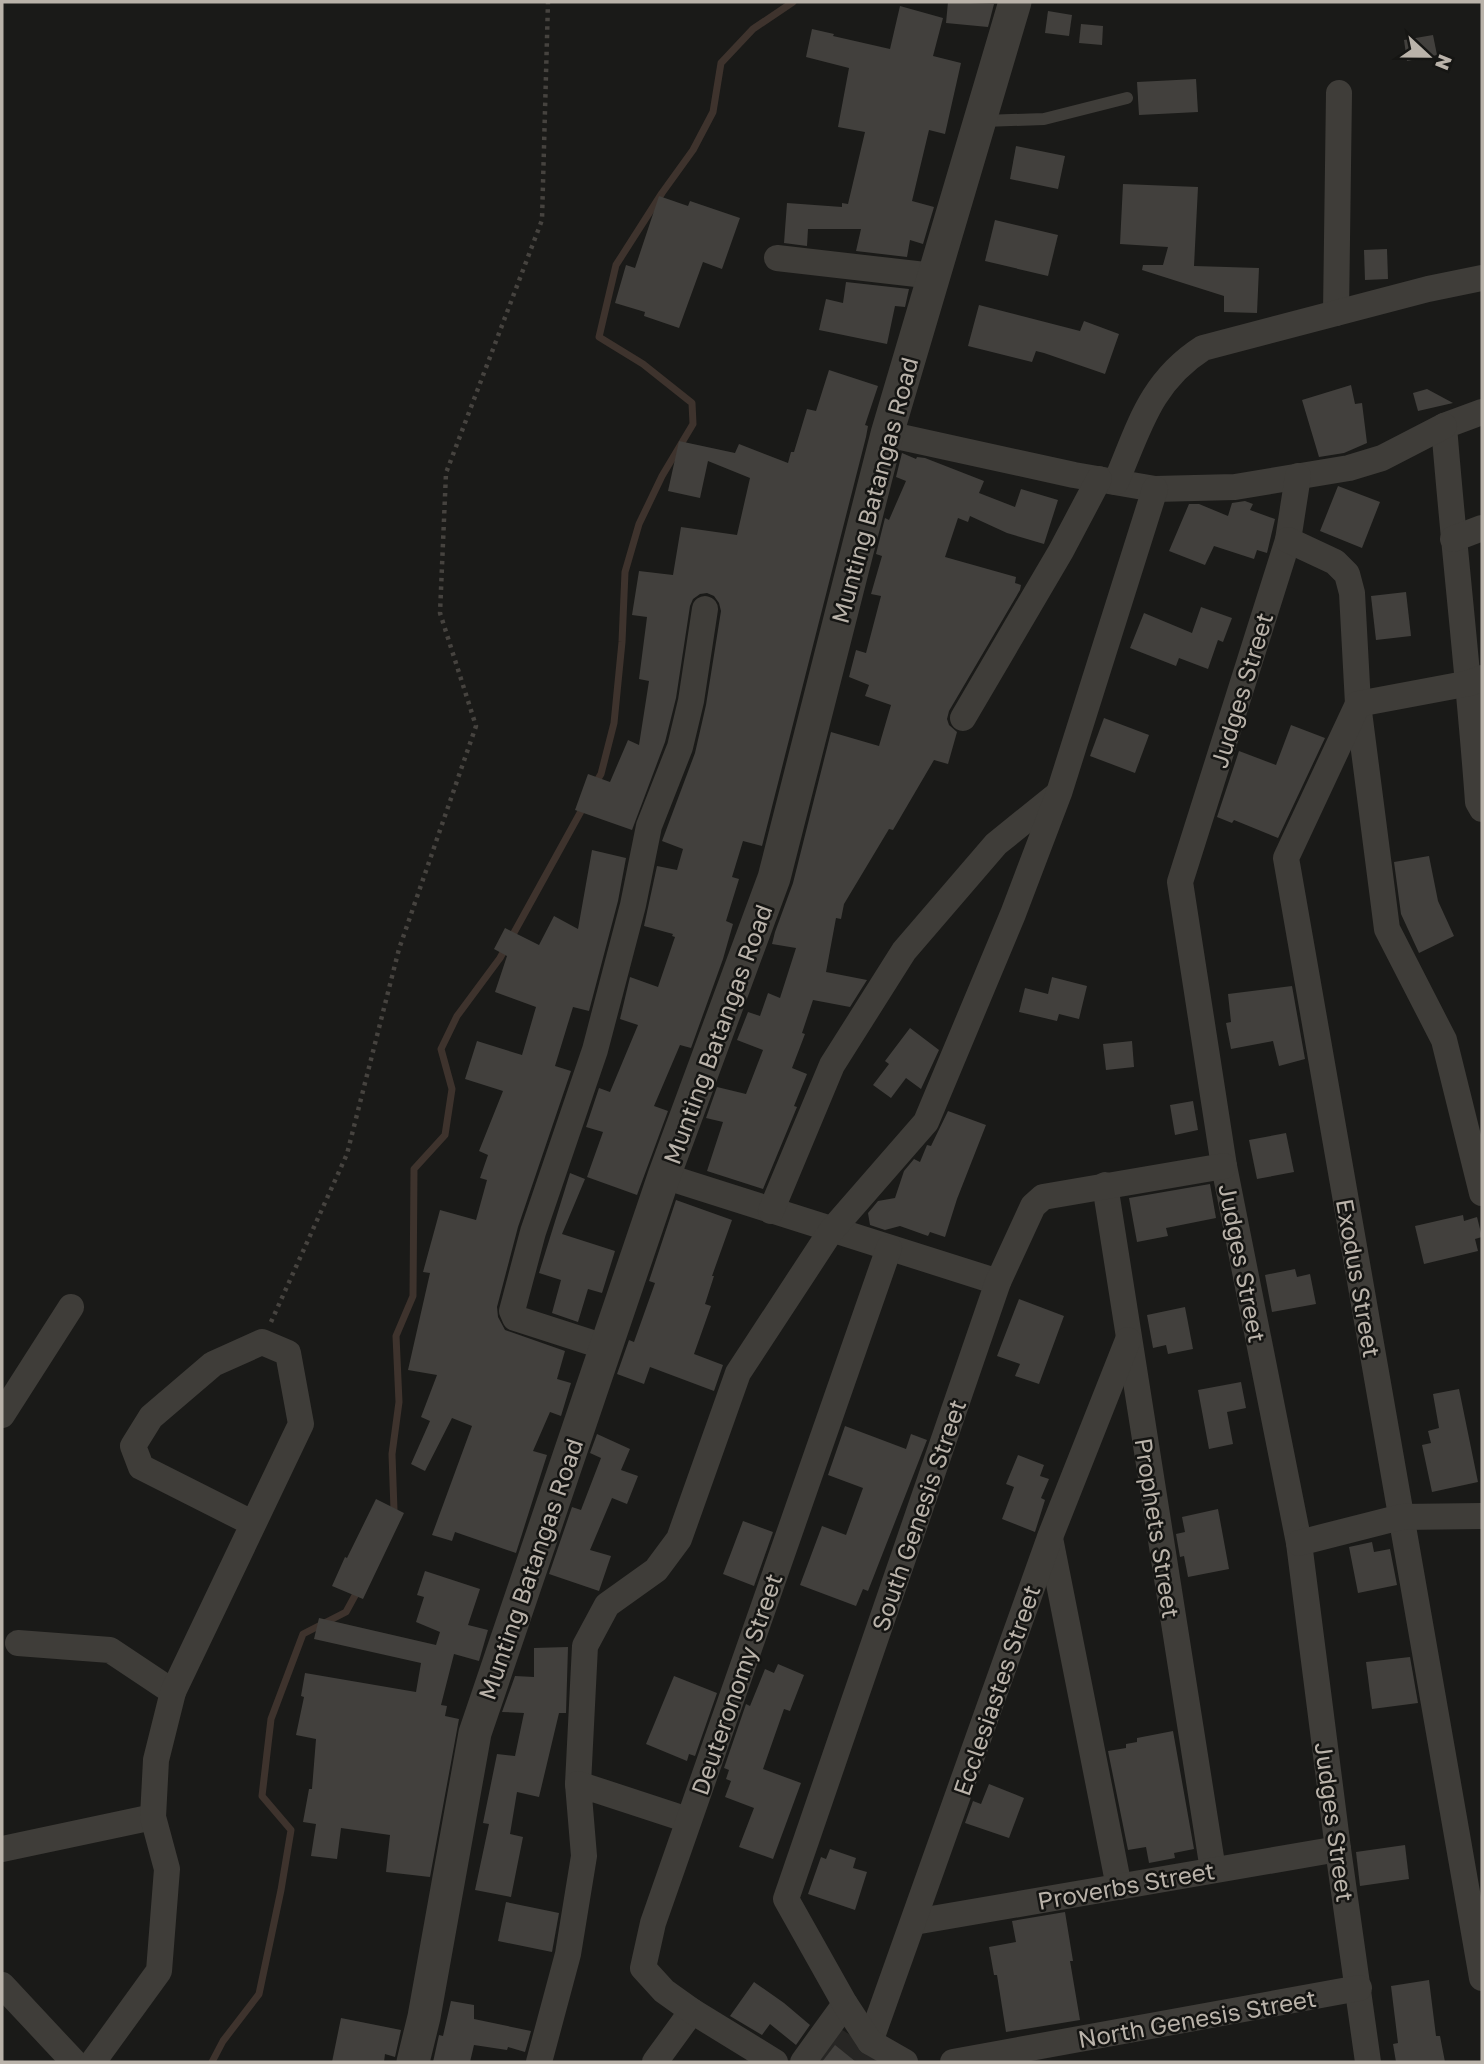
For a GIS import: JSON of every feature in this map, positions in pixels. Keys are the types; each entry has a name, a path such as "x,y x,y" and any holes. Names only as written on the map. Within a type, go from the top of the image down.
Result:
{"street":[{"name":"Munting Batangas Road","path":"413,2062 424,2017 475,1733 664,1176 774,878 887,434 1015,2"},
{"path":"1336,313 1339,93"},
{"path":"777,258 934,276"},
{"path":"963,718 1061,551 1108,481 1151,399 1174,369 1203,348 1482,278"},
{"path":"887,434 1155,489 1235,487 1349,468 1382,458 1444,426 1482,412"},
{"path":"1444,426 1452,539 1476,680 1478,802 1482,808"},
{"name":"Judges Street","path":"1298,476 1288,540 1180,882 1224,1166 1299,1543 1368,2062"},
{"path":"539,2062 568,1954 584,1856 578,1784 585,1646 607,1605 656,1570 679,1539 738,1373 831,1231 926,1122 1013,914 1059,793 1155,489"},
{"path":"1452,539 1482,528"},
{"path":"1288,540 1335,562 1347,575 1352,593 1358,704 1387,929 1444,1040 1482,1193"},
{"path":"605,1347 515,1318 512,1311 533,1232 595,1050 633,905 649,826 680,747 691,701 705,609"},
{"path":"1358,704 1476,680"},
{"name":"Exodus Street","path":"1358,704 1286,858 1482,1978"},
{"path":"771,1211 832,1065 904,951 996,844 1059,793"},
{"name":"South Genesis Street","path":"845,2004 786,1899 998,1282 1033,1206 1043,1196 1224,1166"},
{"path":"664,1176 998,1282"},
{"name":"Prophets Street","path":"1105,1185 1213,1871"},
{"name":"Deuteronomy Street","path":"775,2062 692,2011 664,1991 643,1968 653,1923 688,1820 889,1248"},
{"path":"2,1415 71,1307"},
{"name":"Ecclesiastes Street","path":"870,2042 1050,1536 1128,1340"},
{"path":"93,2062 159,1971 167,1869 153,1817 156,1760 173,1692 301,1424 288,1353 262,1342 213,1363 151,1417 133,1446 141,1467 252,1523"},
{"path":"1299,1543 1401,1517 1482,1516"},
{"path":"1050,1536 1119,1886"},
{"path":"18,1643 110,1650 173,1692"},
{"path":"578,1784 688,1820"},
{"path":"2,1849 153,1817"},
{"name":"Proverbs Street","path":"914,1922 1338,1849"},
{"path":"2,1985 74,2062"},
{"name":"North Genesis Street","path":"953,2062 1359,1988"},
{"path":"803,2062 845,2004 870,2042 905,2062"},
{"path":"655,2062 692,2011"}],"lane":[{"path":"979,121 1044,119 1126,98"}],"path":[{"path":"262,1342 347,1154 399,949 476,726 440,613 446,473 542,219 548,2"}],"shaded area":[{"path":"841,2029 892,2062 817,2062"}],"building":[{"path":"948,2 994,4 988,27 946,23"},
{"path":"900,6 943,18 933,56 961,63 945,134 929,130 912,201 934,207 923,244 910,240 907,257 856,251 861,229 808,229 807,246 784,243 787,203 842,207 842,203 848,204 865,132 838,127 849,68 806,57 812,29 890,49"},
{"path":"1048,11 1072,15 1069,36 1045,33"},
{"path":"1081,24 1103,26 1102,45 1079,43"},
{"path":"1433,35 1437,55 1407,61 1404,40"},
{"path":"1196,79 1198,112 1139,115 1137,82"},
{"path":"1016,146 1065,156 1058,189 1010,179"},
{"path":"1123,184 1198,187 1194,266 1259,268 1257,313 1224,312 1224,296 1142,270 1143,265 1163,265 1168,247 1120,244"},
{"path":"659,196 688,206 690,201 740,218 722,269 703,262 679,328 644,316 645,312 615,303 626,265 635,268"},
{"path":"995,220 1058,235 1048,276 985,261"},
{"path":"1387,249 1388,279 1365,280 1364,250"},
{"path":"846,282 909,289 905,307 895,306 887,344 819,330 826,299 843,303"},
{"path":"979,305 1080,331 1084,321 1119,334 1105,374 1036,351 1032,362 968,346"},
{"path":"829,370 878,386 865,425 868,426 866,437 762,846 743,841 732,877 739,879 726,921 733,924 723,959 691,1048 680,1045 654,1106 668,1111 637,1195 587,1177 603,1132 586,1127 599,1088 610,1092 638,1025 620,1019 630,977 658,987 675,937 673,934 644,926 657,866 677,870 683,849 662,841 695,753 706,705 721,611 714,596 700,594 693,599 690,606 676,698 665,742 632,830 575,810 588,774 610,782 628,740 639,745 649,681 639,679 647,617 632,615 639,571 673,575 681,527 737,535 750,478 708,461 700,498 668,491 679,441 735,453 739,444 788,463 807,409 816,411"},
{"path":"1351,385 1355,404 1362,403 1367,443 1344,453 1319,457 1302,400"},
{"path":"1427,389 1453,403 1418,411 1413,393"},
{"path":"902,453 916,459 925,458 984,481 979,493 1015,507 1021,489 1058,500 1044,544 1007,533 970,516 968,522 958,518 945,557 1016,577 1015,583 1021,585 1020,590 949,711 949,725 957,732 948,764 934,760 893,830 889,829 844,904 841,919 836,918 826,972 867,980 850,1007 813,1000 802,1033 805,1034 792,1068 807,1074 794,1106 797,1107 763,1189 707,1171 723,1122 706,1118 717,1087 746,1094 763,1050 737,1040 748,1012 760,1016 768,993 780,998 796,948 772,944 793,883 831,732 879,746 891,705 865,696 869,685 849,677 856,650 866,653 881,596 871,594 882,556 876,554 885,518 889,520 906,481 896,477"},
{"path":"1338,486 1380,502 1362,548 1320,531"},
{"path":"1245,501 1253,504 1250,510 1275,519 1267,553 1257,550 1254,559 1214,546 1205,565 1169,551 1189,504 1199,504 1228,516 1232,503"},
{"path":"1406,592 1411,636 1376,640 1371,596"},
{"path":"1201,607 1232,618 1223,642 1218,640 1208,669 1179,658 1176,666 1130,648 1144,613 1192,633"},
{"path":"1104,718 1149,735 1135,773 1090,756"},
{"path":"1291,725 1325,738 1278,838 1234,820 1232,823 1217,817 1239,751 1276,765"},
{"path":"592,850 626,858 618,901 589,1011 573,1007 555,1066 571,1071 518,1227 497,1307 498,1317 505,1330 565,1351 557,1379 571,1383 561,1416 550,1412 533,1451 547,1455 516,1553 455,1532 452,1541 432,1535 472,1426 452,1418 425,1471 411,1464 430,1421 421,1417 437,1375 408,1370 430,1273 423,1272 440,1210 476,1220 487,1180 480,1178 488,1155 479,1151 503,1091 465,1079 477,1041 522,1055 536,1007 495,992 507,956 494,949 505,928 539,945 554,916 578,929"},
{"path":"1429,856 1438,901 1454,936 1419,953 1401,914 1394,862"},
{"path":"1052,977 1087,986 1079,1019 1059,1014 1057,1021 1019,1012 1025,988 1048,994"},
{"path":"1292,986 1305,1059 1279,1066 1273,1041 1231,1049 1226,1023 1231,1022 1228,994"},
{"path":"910,1028 939,1050 921,1089 906,1078 891,1098 873,1085 889,1064 885,1061"},
{"path":"1132,1041 1134,1067 1106,1070 1103,1044"},
{"path":"1193,1101 1198,1130 1175,1135 1170,1105"},
{"path":"948,1111 986,1125 945,1237 930,1232 928,1236 900,1226 885,1230 870,1225 868,1213 878,1201 895,1198 904,1171 914,1159 920,1162"},
{"path":"1286,1133 1294,1172 1257,1179 1249,1140"},
{"path":"570,1173 585,1179 562,1234 615,1251 602,1293 588,1289 578,1322 552,1313 561,1280 539,1273"},
{"path":"1210,1184 1216,1218 1166,1228 1168,1236 1137,1242 1129,1198"},
{"path":"676,1200 732,1220 712,1276 705,1304 711,1306 694,1354 723,1365 714,1391 650,1367 644,1384 617,1374 629,1340 634,1342 655,1283 649,1281"},
{"path":"1463,1215 1464,1221 1477,1217 1482,1237 1475,1239 1478,1251 1424,1264 1415,1226"},
{"path":"1295,1269 1297,1277 1310,1274 1316,1304 1272,1312 1265,1275"},
{"path":"1019,1299 1064,1316 1039,1384 1015,1376 1020,1364 997,1356"},
{"path":"1185,1307 1193,1349 1168,1354 1166,1345 1153,1348 1147,1315"},
{"path":"1241,1382 1246,1408 1227,1412 1233,1444 1209,1449 1198,1390"},
{"path":"1459,1389 1478,1482 1432,1492 1422,1445 1431,1443 1428,1431 1439,1428 1433,1394"},
{"path":"845,1426 906,1449 911,1434 927,1440 868,1591 863,1589 856,1606 800,1585 822,1526 846,1535 863,1488 828,1475"},
{"path":"597,1434 630,1449 621,1470 638,1476 627,1504 612,1498 590,1550 611,1556 599,1591 549,1574 572,1507 581,1510 601,1458 590,1453"},
{"path":"1018,1455 1044,1465 1040,1476 1049,1479 1041,1498 1045,1500 1035,1532 1002,1519 1014,1487 1006,1484"},
{"path":"376,1499 404,1513 363,1599 332,1586"},
{"path":"1218,1509 1229,1569 1188,1577 1184,1556 1180,1557 1176,1534 1185,1532 1182,1517"},
{"path":"743,1521 773,1532 754,1586 723,1574"},
{"path":"1372,1542 1374,1552 1390,1549 1397,1585 1358,1593 1349,1547"},
{"path":"425,1571 480,1589 468,1625 488,1630 479,1661 454,1654 441,1705 447,1706 445,1716 459,1719 430,1877 386,1872 390,1835 341,1828 337,1859 311,1856 316,1824 303,1822 309,1789 312,1789 316,1739 296,1735 304,1697 301,1696 305,1673 416,1692 421,1663 314,1639 319,1618 436,1645 440,1632 416,1622 424,1597 417,1595"},
{"path":"568,1647 566,1713 559,1713 539,1797 517,1792 510,1834 523,1837 511,1897 475,1890 489,1824 483,1823 497,1754 515,1756 524,1713 502,1712 515,1676 534,1677 534,1648"},
{"path":"1410,1657 1418,1703 1372,1709 1366,1662"},
{"path":"778,1664 804,1675 790,1711 784,1709 763,1769 801,1783 773,1859 739,1847 754,1808 725,1797 731,1781 726,1779 729,1770 724,1768 746,1704 750,1706 765,1669 774,1673"},
{"path":"674,1676 717,1693 695,1756 689,1754 687,1761 646,1744"},
{"path":"1173,1731 1194,1849 1174,1853 1175,1858 1149,1863 1146,1847 1128,1850 1108,1751 1126,1748 1126,1744 1137,1742 1137,1738"},
{"path":"989,1784 1024,1798 1009,1838 965,1823 973,1801 981,1804"},
{"path":"1405,1845 1409,1879 1360,1886 1356,1852"},
{"path":"830,1849 856,1858 853,1868 867,1872 855,1910 808,1894 821,1857 826,1859"},
{"path":"506,1902 559,1913 552,1952 498,1941"},
{"path":"1065,1912 1080,2020 1006,2032 997,1975 994,1975 989,1947 1016,1942 1012,1921"},
{"path":"1429,1980 1436,2036 1440,2036 1445,2062 1396,2062 1393,2044 1398,2043 1391,1986"},
{"path":"754,1982 810,2025 796,2045 770,2024 762,2035 730,2016"},
{"path":"451,2001 474,2005 474,2019 531,2031 525,2052 508,2047 507,2050 474,2045 470,2062 433,2062 439,2035 443,2036"},
{"path":"341,2018 401,2030 395,2057 385,2054 384,2062 332,2062"},
{"path":"835,2045 856,2062 822,2062"}],"waterway":[{"path":"595,784 601,774 614,723 625,572 639,524 662,476 693,424 692,403 643,364 599,337 616,265 693,150 713,112 721,63 753,29 793,2"},
{"path":"392,1515 392,1454 399,1402 396,1336 413,1296 414,1169 445,1135 452,1089 441,1049 457,1016 500,958 585,804"},
{"path":"212,2062 223,2041 259,1994 281,1890 291,1830 262,1796 271,1719 303,1634 346,1612 358,1590"}]}
